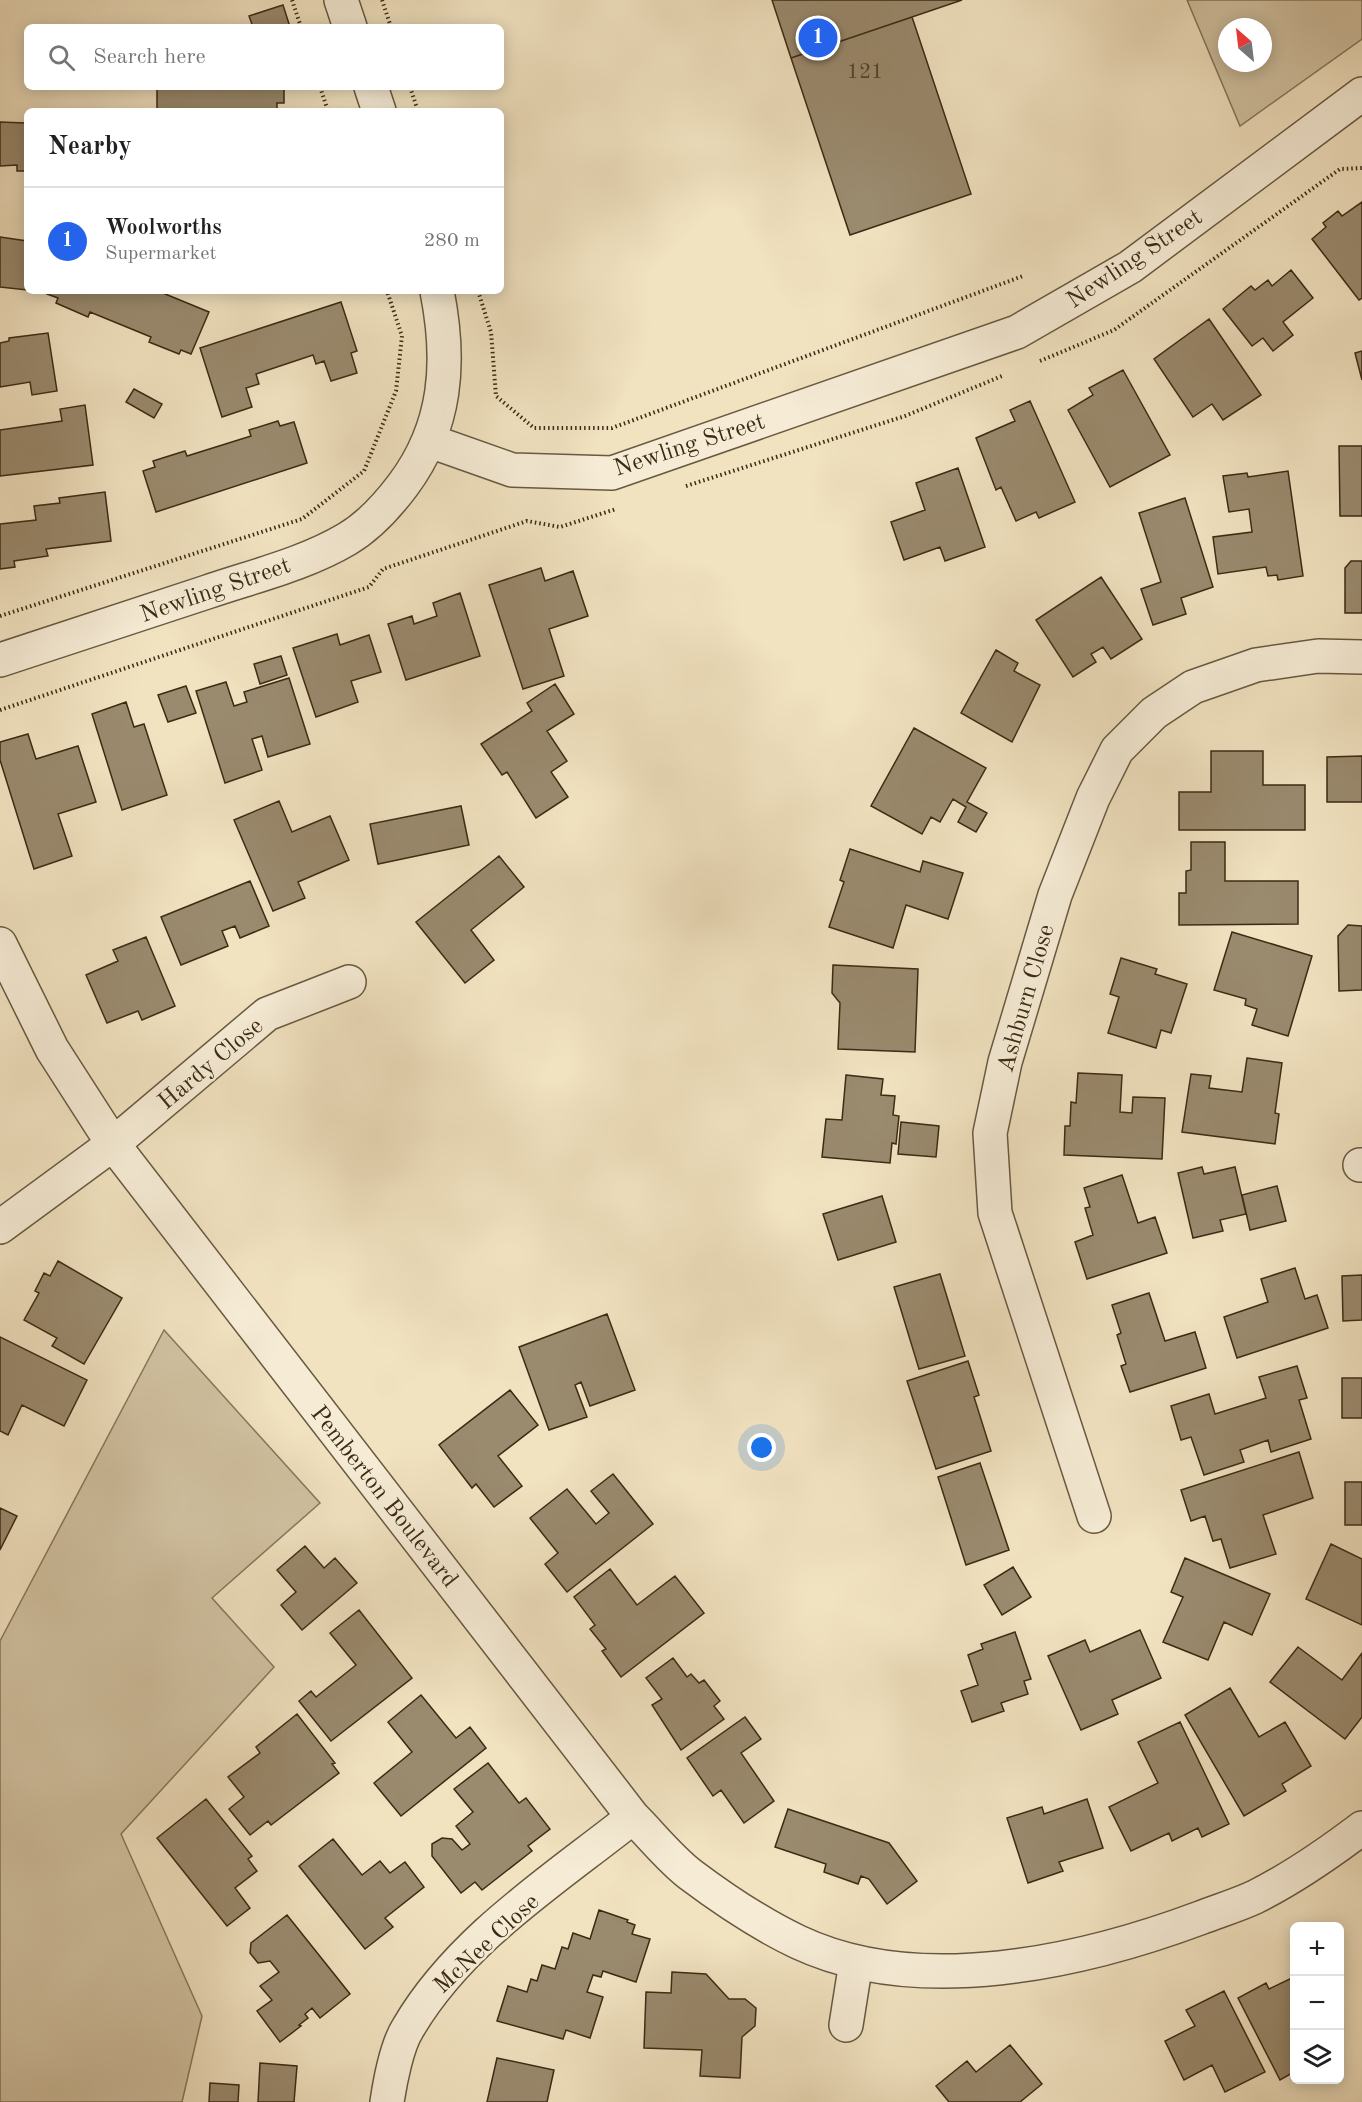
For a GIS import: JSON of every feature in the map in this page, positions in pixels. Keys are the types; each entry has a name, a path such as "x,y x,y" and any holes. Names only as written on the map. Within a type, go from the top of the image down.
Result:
{"street":[{"path":"341,0 349,24"},
{"path":"372,90 378,108"},
{"name":"Newling Street","path":"0,660 297,562 348,539 393,499 430,441 512,470 612,473 1017,332 1130,267 1362,94"},
{"path":"430,441 440,409 443,378 445,335 438,294"},
{"name":"Ashburn Close","path":"1094,1516 995,1213 990,1133 1005,1062 1055,895 1093,798 1117,750 1154,713 1193,687 1256,665 1318,656 1362,657"},
{"name":"Pemberton Boulevard","path":"0,944 52,1049 112,1144 633,1817 690,1874 746,1911 799,1942 856,1962 919,1969 1000,1969 1079,1955 1171,1929 1255,1897 1333,1850 1362,1828"},
{"name":"Hardy Close","path":"0,1227 112,1144 267,1014 349,982"},
{"name":"McNee Close","path":"387,2102 406,2030 440,1981 497,1926 633,1817"},
{"path":"846,2025 856,1962"}],"path":[{"path":"292,0 299,24"},
{"path":"382,0 390,24"},
{"path":"321,90 327,108"},
{"path":"411,90 417,108"},
{"path":"478,294 491,332 496,396 534,428 612,428 1023,276"},
{"path":"0,616 302,519 364,471 396,391 402,336 388,294"}],"shaded area":[{"path":"1187,0 1362,0 1362,39 1240,126"},
{"path":"164,1330 320,1503 212,1598 274,1667 121,1834 202,2016 182,2102 0,2102 0,1641"}],"building":[{"path":"772,0 962,0 791,58"},
{"path":"283,5 289,24 252,24 249,16"},
{"path":"912,17 971,194 850,235 791,58"},
{"path":"157,90 284,90 284,103 277,103 277,108 157,108"},
{"path":"0,122 24,123 24,171 17,171 17,165 0,166"},
{"path":"1362,202 1362,298 1359,300 1312,239 1326,227 1323,223 1338,211 1342,216"},
{"path":"0,237 24,241 24,290 0,287"},
{"path":"1291,270 1313,298 1283,322 1293,335 1273,351 1263,338 1252,346 1223,309 1251,286 1255,290 1268,280 1272,286"},
{"path":"47,294 165,294 209,312 191,354 181,350 179,354 149,342 151,337 90,312 88,317 56,303 58,298"},
{"path":"341,302 357,351 351,353 357,373 331,381 324,361 316,364 313,355 256,374 259,384 246,388 252,407 222,417 200,348"},
{"path":"1209,319 1261,395 1223,420 1212,404 1193,417 1154,359"},
{"path":"48,333 57,391 32,395 30,382 0,387 0,343 9,341 9,338"},
{"path":"1362,351 1362,380 1355,353"},
{"path":"1123,370 1170,455 1110,487 1068,410 1093,395 1089,388"},
{"path":"134,389 162,404 154,418 126,402"},
{"path":"1030,401 1075,502 1039,518 1036,512 1016,521 1001,487 996,490 976,438 1015,421 1010,410"},
{"path":"85,405 93,465 0,476 0,430 62,421 60,409"},
{"path":"278,421 280,426 294,422 307,463 156,512 143,471 155,467 153,461 185,451 187,456 251,436 249,430"},
{"path":"1339,446 1362,446 1362,516 1340,516"},
{"path":"958,468 985,547 945,561 940,547 904,560 891,522 925,510 916,483"},
{"path":"1288,471 1303,576 1278,580 1277,575 1268,576 1266,567 1218,574 1213,537 1252,532 1249,509 1229,512 1223,476 1247,473 1248,477"},
{"path":"105,492 111,541 46,549 48,556 14,561 15,567 0,569 0,524 36,520 34,506 60,503 59,498"},
{"path":"1185,498 1213,587 1181,598 1186,614 1153,625 1141,589 1161,582 1139,513"},
{"path":"1351,561 1362,561 1362,613 1345,613 1345,568"},
{"path":"541,568 545,581 573,571 588,616 549,629 564,676 523,689 489,585"},
{"path":"1101,577 1142,639 1111,659 1103,647 1091,654 1096,662 1073,677 1036,620"},
{"path":"460,593 480,656 406,680 388,624 412,616 414,624 437,616 433,603"},
{"path":"337,634 340,645 369,635 381,672 351,681 358,702 316,717 293,648"},
{"path":"996,650 1018,663 1014,671 1040,685 1012,742 961,713"},
{"path":"281,656 287,675 260,684 254,664"},
{"path":"289,678 310,744 268,757 262,736 252,739 262,770 225,783 196,691 226,682 234,706 247,702 244,692"},
{"path":"555,684 574,714 547,731 567,761 551,772 568,797 536,818 507,772 502,775 481,744 532,711 527,703"},
{"path":"186,686 196,713 168,722 158,695"},
{"path":"126,702 134,727 144,724 167,795 122,810 92,714"},
{"path":"914,728 986,768 967,802 987,813 976,832 958,822 966,807 953,799 940,822 931,817 922,834 871,806"},
{"path":"28,734 36,759 78,746 96,802 58,814 72,856 34,869 0,760 0,742"},
{"path":"1211,751 1263,751 1263,785 1305,785 1305,830 1179,830 1179,792 1211,792"},
{"path":"1362,756 1362,802 1327,802 1327,757"},
{"path":"279,801 292,832 330,816 349,860 298,882 305,898 273,911 234,820"},
{"path":"461,806 469,845 378,864 370,824"},
{"path":"1191,842 1225,842 1225,881 1298,881 1298,924 1179,925 1179,893 1186,893 1186,871 1191,870"},
{"path":"850,849 920,872 923,861 963,873 948,919 906,905 893,948 829,927 844,882 840,880"},
{"path":"499,856 524,887 471,930 494,960 465,983 416,922"},
{"path":"250,881 269,926 240,938 235,926 222,931 228,946 181,965 161,917"},
{"path":"1348,925 1362,926 1362,990 1339,991 1338,936"},
{"path":"1232,932 1312,956 1288,1036 1252,1025 1257,1009 1245,1005 1246,999 1214,990"},
{"path":"146,937 175,1006 142,1020 138,1011 107,1023 86,975 118,961 113,950"},
{"path":"1121,958 1157,969 1155,974 1187,984 1171,1033 1161,1030 1156,1048 1108,1033 1119,997 1110,994"},
{"path":"833,965 918,969 915,1052 838,1049 840,1003 832,993"},
{"path":"1247,1058 1282,1063 1275,1113 1279,1114 1275,1144 1182,1132 1191,1074 1211,1076 1209,1088 1242,1092"},
{"path":"1078,1073 1122,1075 1120,1112 1132,1113 1133,1097 1165,1098 1162,1159 1064,1155 1065,1126 1070,1126 1071,1102 1076,1103"},
{"path":"846,1075 883,1079 881,1095 895,1096 893,1115 899,1116 896,1144 892,1143 890,1163 822,1157 826,1119 842,1120"},
{"path":"901,1122 939,1126 936,1157 898,1154"},
{"path":"1202,1167 1204,1174 1235,1167 1246,1214 1220,1220 1223,1231 1193,1238 1178,1173"},
{"path":"1122,1175 1138,1223 1155,1217 1167,1253 1087,1279 1075,1242 1093,1235 1085,1208 1090,1207 1084,1188"},
{"path":"1277,1186 1286,1221 1250,1230 1242,1195"},
{"path":"882,1196 896,1242 838,1260 823,1214"},
{"path":"58,1261 122,1298 84,1364 52,1346 57,1338 24,1320 39,1293 35,1291 44,1273 50,1276"},
{"path":"1295,1268 1305,1299 1317,1295 1328,1328 1237,1358 1224,1317 1268,1302 1261,1279"},
{"path":"940,1274 965,1356 919,1369 894,1287"},
{"path":"1362,1275 1362,1320 1343,1321 1342,1276"},
{"path":"1149,1293 1165,1341 1195,1332 1206,1368 1130,1392 1121,1366 1126,1364 1117,1335 1121,1333 1112,1305"},
{"path":"607,1314 635,1390 590,1406 581,1382 575,1385 587,1417 549,1430 519,1347"},
{"path":"0,1337 87,1380 64,1426 22,1405 8,1435 0,1431"},
{"path":"968,1361 979,1395 974,1397 991,1451 936,1469 907,1381"},
{"path":"1297,1366 1307,1398 1299,1400 1311,1439 1271,1452 1268,1440 1240,1450 1244,1462 1204,1475 1191,1437 1181,1440 1171,1406 1209,1394 1215,1414 1266,1398 1259,1377"},
{"path":"1342,1378 1362,1378 1362,1418 1342,1418"},
{"path":"510,1390 538,1425 498,1456 522,1486 494,1507 476,1484 472,1488 439,1445"},
{"path":"1299,1452 1313,1498 1263,1515 1276,1554 1230,1568 1221,1539 1213,1541 1205,1516 1191,1521 1181,1490"},
{"path":"980,1463 1009,1550 966,1565 938,1477"},
{"path":"613,1474 653,1524 567,1592 545,1564 558,1553 530,1518 567,1489 596,1524 609,1513 591,1491"},
{"path":"1345,1482 1362,1482 1362,1525 1345,1525"},
{"path":"0,1508 17,1516 0,1550"},
{"path":"1331,1544 1362,1559 1362,1625 1306,1599"},
{"path":"305,1546 324,1568 335,1558 357,1583 302,1630 281,1605 296,1592 277,1570"},
{"path":"1185,1558 1270,1594 1252,1635 1224,1622 1208,1660 1163,1642 1183,1597 1171,1592"},
{"path":"1013,1567 1031,1597 1002,1615 984,1585"},
{"path":"610,1569 637,1605 675,1576 704,1613 621,1677 602,1651 606,1649 590,1629 595,1625 574,1597"},
{"path":"359,1610 412,1678 331,1741 299,1701 311,1691 316,1697 356,1665 330,1633"},
{"path":"1140,1630 1161,1678 1112,1700 1118,1714 1081,1730 1048,1656 1085,1640 1090,1652"},
{"path":"1015,1632 1031,1679 1024,1681 1028,1694 1001,1703 1004,1711 972,1722 961,1691 978,1685 968,1655 983,1649 981,1644"},
{"path":"1298,1647 1342,1680 1362,1653 1362,1717 1345,1739 1270,1682"},
{"path":"673,1658 687,1677 691,1674 699,1683 704,1680 720,1701 714,1706 724,1719 681,1750 652,1705 662,1699 646,1678"},
{"path":"1230,1688 1259,1737 1285,1722 1311,1766 1282,1784 1286,1791 1244,1816 1185,1715"},
{"path":"421,1695 456,1738 470,1727 486,1748 401,1816 374,1783 412,1752 388,1722"},
{"path":"297,1714 335,1763 332,1764 339,1773 271,1825 268,1821 250,1835 229,1809 244,1797 228,1777 260,1753 256,1747"},
{"path":"745,1717 761,1739 741,1753 774,1801 744,1823 721,1790 713,1796 687,1758"},
{"path":"1180,1722 1229,1824 1202,1837 1198,1828 1172,1841 1169,1833 1131,1851 1109,1807 1158,1783 1138,1742"},
{"path":"488,1763 519,1803 526,1798 550,1829 528,1846 532,1851 482,1890 475,1882 461,1893 432,1856 432,1844 442,1838 452,1839 462,1850 470,1844 456,1826 473,1812 454,1789"},
{"path":"206,1799 252,1856 248,1859 257,1871 235,1888 250,1908 227,1926 157,1838"},
{"path":"1087,1799 1103,1848 1059,1862 1063,1871 1028,1883 1007,1818 1042,1807 1044,1814"},
{"path":"788,1809 889,1843 917,1881 887,1904 869,1879 861,1876 858,1884 824,1872 826,1864 775,1847"},
{"path":"333,1839 362,1875 380,1861 390,1873 405,1862 424,1887 385,1918 393,1927 365,1949 299,1866"},
{"path":"599,1910 628,1920 627,1922 635,1925 632,1934 650,1939 636,1982 603,1971 601,1977 593,1975 587,1992 603,1997 590,2038 566,2030 563,2039 497,2021 508,1986 527,1992 531,1979 537,1981 542,1965 555,1969 562,1947 568,1949 573,1933 590,1939"},
{"path":"287,1915 350,1994 320,2018 312,2008 305,2014 308,2018 299,2025 301,2026 280,2042 257,2011 272,2000 260,1986 279,1972 270,1961 258,1963 250,1953 251,1943"},
{"path":"672,1972 706,1974 729,1999 745,1999 756,2008 755,2026 742,2037 740,2078 700,2076 702,2050 644,2048 646,1992 671,1993"},
{"path":"1290,1979 1290,2074 1280,2080 1238,1998 1266,1983 1269,1989"},
{"path":"1224,1991 1265,2072 1225,2092 1212,2065 1184,2080 1165,2041 1195,2026 1186,2010"},
{"path":"1010,2045 1042,2084 1020,2102 949,2102 936,2086 967,2061 976,2072"},
{"path":"497,2058 554,2070 547,2102 487,2102"},
{"path":"260,2063 297,2066 294,2102 258,2102"},
{"path":"210,2083 239,2085 238,2102 209,2102"}],"place":[{"name":"Woolworths","path":"818,38"}]}
